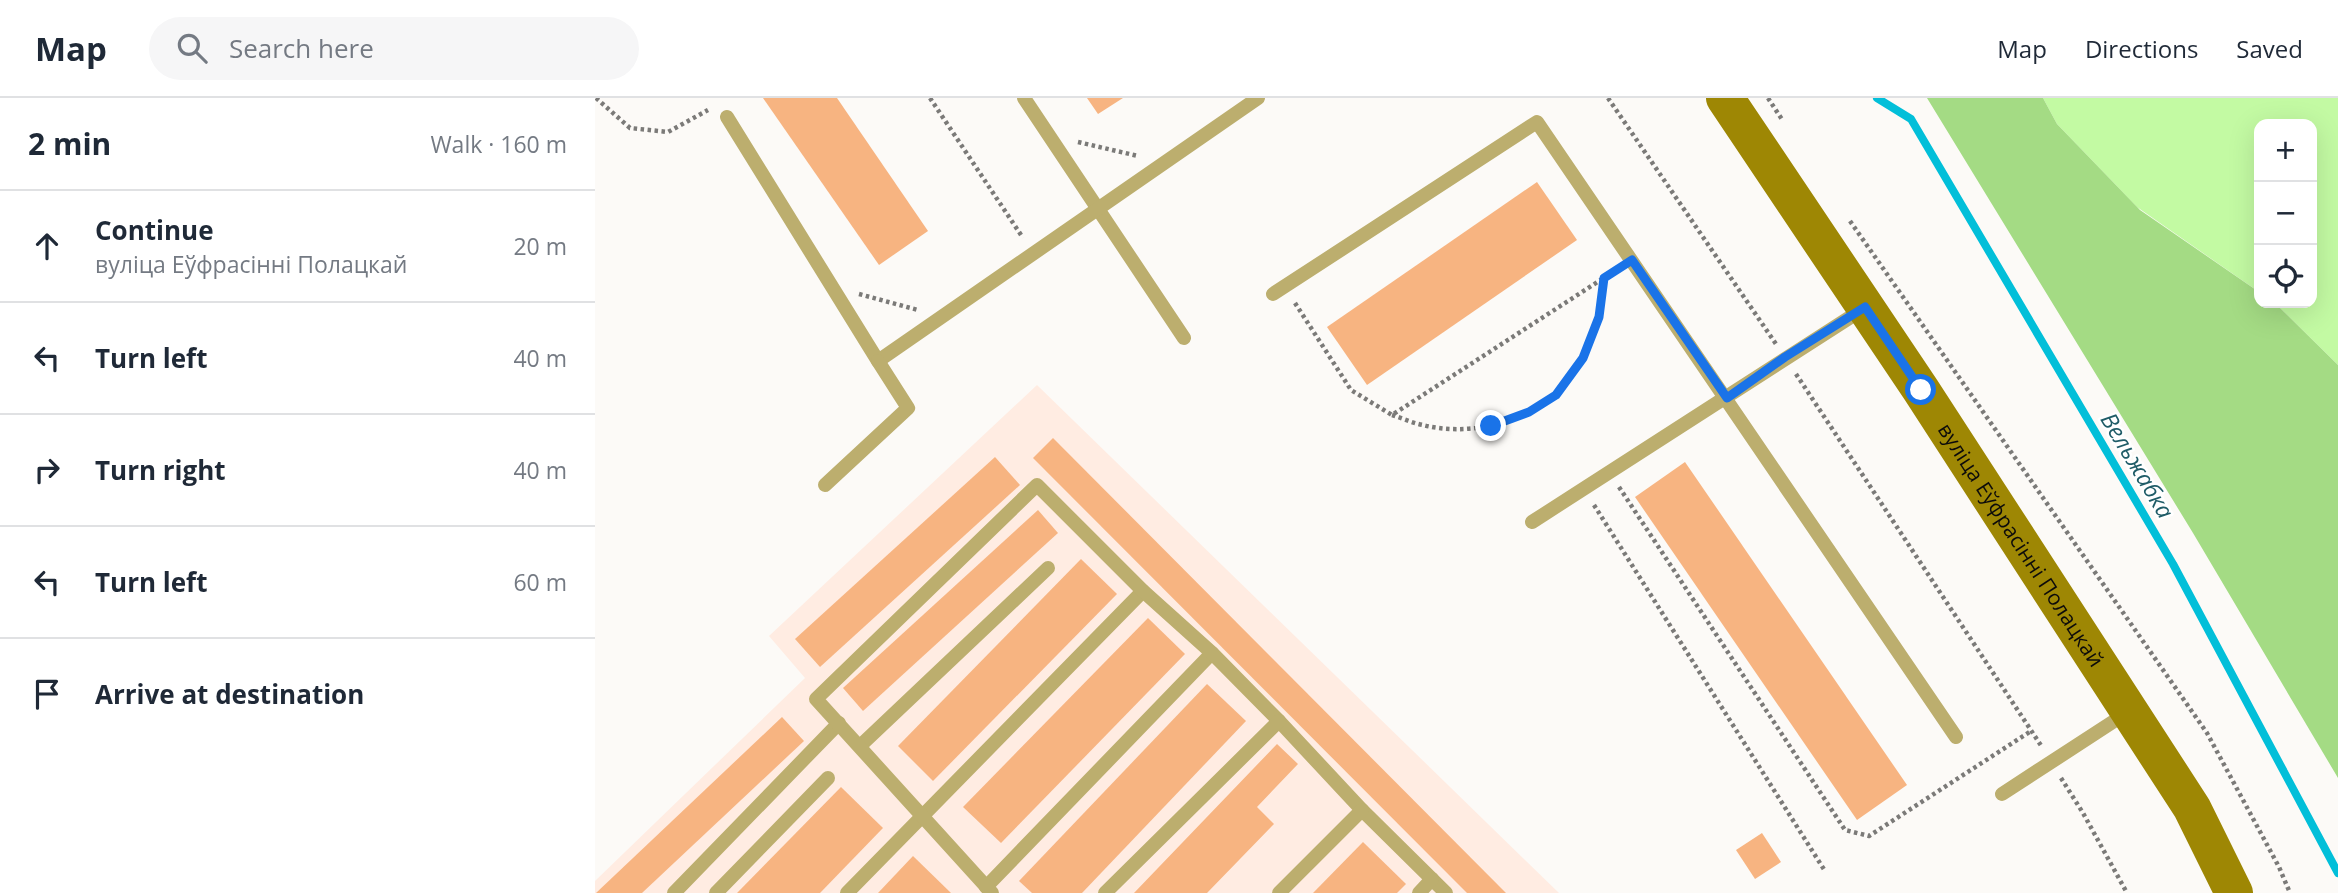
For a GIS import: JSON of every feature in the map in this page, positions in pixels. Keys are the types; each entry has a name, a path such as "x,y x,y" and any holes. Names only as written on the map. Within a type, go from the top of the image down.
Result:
{"street":[{"name":"вуліца Еўфрасінні Полацкай","path":"1725,98 1921,390 2192,808 2234,893"}],"lane":[{"path":"1024,98 1184,338"},
{"path":"878,361 1258,98"},
{"path":"727,117 908,408 825,485"},
{"path":"1279,290 1537,122 1956,737"},
{"path":"1532,522 1865,307"},
{"path":"1212,653 989,890 816,699 1037,485 1143,591 1212,653 1362,810 1446,893"},
{"path":"860,746 1048,568"},
{"path":"847,893 1143,591"},
{"path":"2002,794 2129,712"},
{"path":"1105,893 1279,721"},
{"path":"674,893 839,723"},
{"path":"716,893 828,778"},
{"path":"1279,893 1362,810"},
{"path":"1419,893 1433,879"}],"path":[{"path":"597,98 630,128 668,132 711,108"},
{"path":"930,98 1025,241"},
{"path":"1608,98 1785,357 2031,731 2084,813 2127,893"},
{"path":"1768,98 1789,130"},
{"path":"1071,132 1079,143 1140,157"},
{"path":"1846,215 2207,733 2279,867 2290,893"},
{"path":"1392,415 1632,260"},
{"path":"1279,290 1351,390 1392,415 1424,426 1458,429 1491,426 1529,412 1556,395 1583,358 1599,317 1604,278"},
{"path":"857,293 922,311"},
{"path":"1610,473 1845,830 1869,836 2031,731"},
{"path":"1584,489 1825,872"}],"shaded area":[{"path":"1037,385 1559,893 595,893 595,881 805,678 769,636"}],"green space":[{"path":"1927,98 2043,98 2057,124 2140,210 2254,289 2254,308 2280,308 2338,365 2338,778 2193,533"},
{"path":"2043,98 2338,98 2338,365 2280,308 2317,308 2317,119 2254,119 2254,289 2137,207 2057,124"}],"building":[{"path":"763,98 837,98 928,231 879,265"},
{"path":"1087,98 1123,98 1098,114"},
{"path":"1537,182 1577,240 1367,385 1327,327"},
{"path":"1053,438 1506,893 1467,893 1033,458"},
{"path":"995,457 1020,485 820,667 795,639"},
{"path":"1685,462 1907,785 1857,820 1635,497"},
{"path":"1038,510 1058,533 863,711 843,688"},
{"path":"1081,559 1117,594 933,781 898,746"},
{"path":"1148,618 1185,654 1001,843 963,807"},
{"path":"1207,684 1246,721 1082,893 1032,893 1019,881"},
{"path":"782,717 804,741 642,893 596,893"},
{"path":"1277,744 1298,764 1257,807 1274,824 1207,893 1134,893"},
{"path":"841,787 883,828 820,893 737,893"},
{"path":"1762,833 1781,862 1755,879 1736,850"},
{"path":"1363,842 1406,884 1397,893 1313,893"},
{"path":"913,856 951,893 878,893"}],"waterway":[{"name":"Вельжабка","path":"1877,98 1911,119 2173,564 2338,873"}],"route":[{"path":"1491,426 1529,412 1556,395 1583,358 1599,317 1604,278 1632,260 1727,398 1785,357 1865,307 1921,390"}]}
